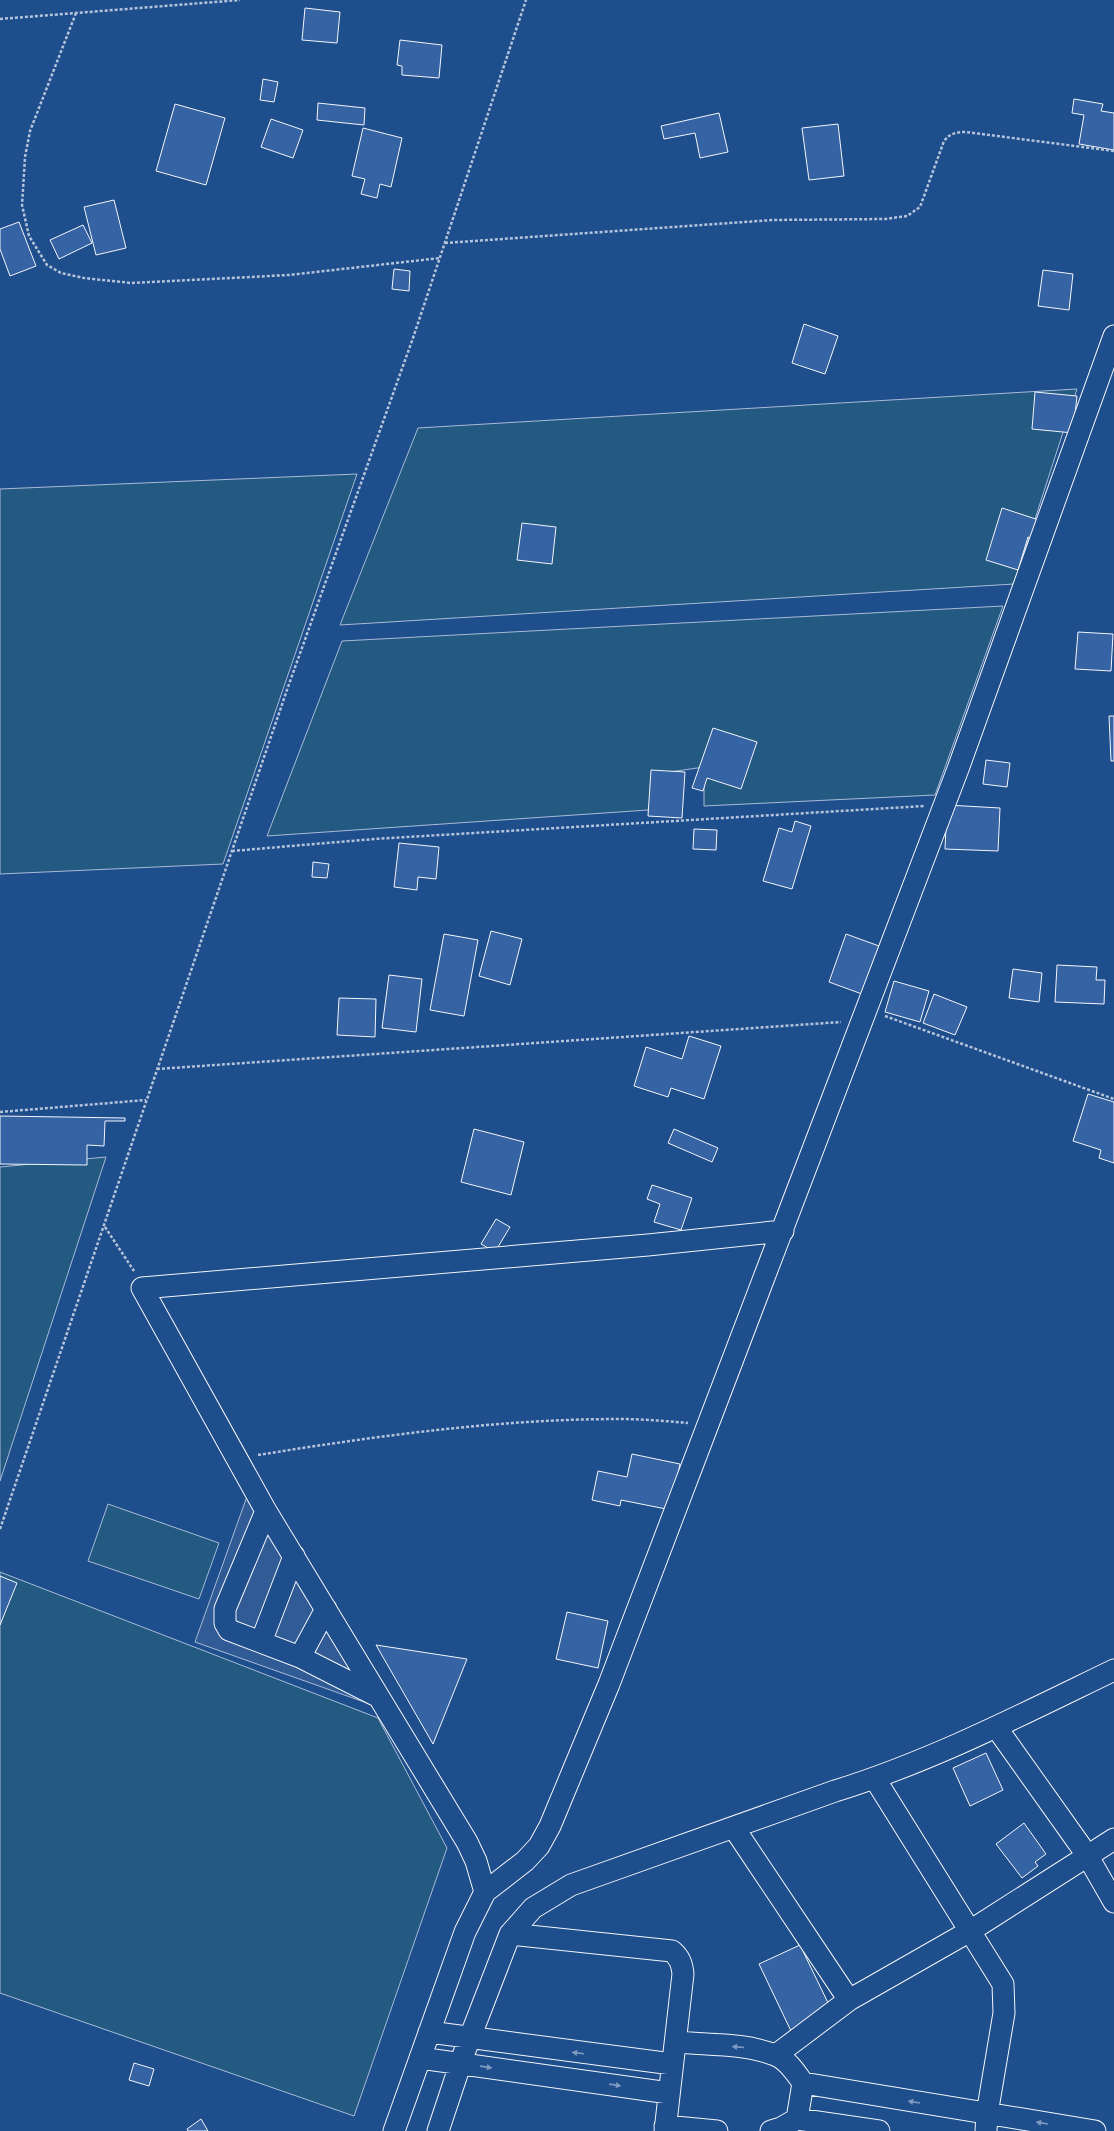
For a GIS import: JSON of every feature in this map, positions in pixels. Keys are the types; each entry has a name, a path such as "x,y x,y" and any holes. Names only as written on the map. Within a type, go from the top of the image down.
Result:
{"street":[{"path":"394,2131 465,1932 485,1892 525,1861 539,1846 550,1826 609,1684 710,1424 865,1016 944,805 1114,336"},
{"path":"485,1892 476,1861 467,1842 266,1511 142,1288 648,1245 783,1231"},
{"path":"266,1511 225,1609 224,1618 229,1630 300,1656 377,1696"},
{"path":"261,1642 294,1556"},
{"path":"300,1656 326,1609"},
{"path":"438,2131 469,2039 510,1934 533,1908 571,1886 875,1778 996,1727 1114,1670"},
{"path":"996,1727 1087,1856 1114,1902"},
{"path":"875,1778 970,1931 996,1970 1003,1984 1005,1994 1004,2013 987,2123"},
{"path":"734,1828 849,2000"},
{"path":"776,2055 849,2000 970,1931 1114,1839"},
{"path":"510,1934 672,1951 682,1962 683,1974 665,2128 717,2131"},
{"path":"429,2032 469,2039 672,2064"},
{"path":"676,2042 744,2047 776,2055 793,2069 803,2083 987,2123 1095,2131"},
{"path":"420,2058 669,2093"},
{"path":"797,2119 803,2083"},
{"path":"771,2131 781,2128 797,2119 879,2131"}],"path":[{"path":"0,19 240,0"},
{"path":"0,1529 232,851 440,258 526,0"},
{"path":"76,13 30,131 25,157 22,205 28,236 47,265 61,273 84,278 131,283 289,275 440,258"},
{"path":"445,243 773,220 885,219 907,216 920,207 944,141 948,136 955,133 966,132 1114,151"},
{"path":"232,851 374,839 944,805"},
{"path":"158,1069 832,1021 865,1016 1114,1099"},
{"path":"0,1112 146,1100"},
{"path":"104,1227 133,1269 142,1288"},
{"path":"237,1458 354,1440 498,1424 619,1419 710,1424"}],"shaded area":[{"path":"1077,389 1014,584 340,625 418,428"},
{"path":"357,474 223,864 0,874 0,489"},
{"path":"1003,606 935,795 704,806 704,767 656,774 648,810 267,836 342,641"},
{"path":"106,1157 0,1481 0,1167"},
{"path":"250,1488 381,1708 195,1642"},
{"path":"108,1504 219,1543 199,1599 88,1561"},
{"path":"0,1572 378,1718 447,1848 354,2116 0,1993"}],"building":[{"path":"305,8 340,12 337,43 302,40"},
{"path":"400,40 442,45 439,78 402,75 402,66 397,65"},
{"path":"263,79 278,82 274,102 260,100"},
{"path":"1074,99 1103,104 1101,111 1114,113 1114,150 1079,144 1084,115 1072,113"},
{"path":"318,103 365,108 364,125 317,120"},
{"path":"175,104 225,118 206,185 156,171"},
{"path":"719,113 728,152 700,158 695,133 664,139 661,126"},
{"path":"271,119 303,130 293,158 261,147"},
{"path":"838,124 844,176 809,180 802,128"},
{"path":"363,128 402,138 391,187 380,184 377,198 361,194 365,179 352,176"},
{"path":"114,200 126,248 96,255 84,207"},
{"path":"19,222 36,266 10,276 0,249 0,229"},
{"path":"83,225 92,243 59,259 50,240"},
{"path":"394,269 410,271 409,291 392,289"},
{"path":"1043,270 1073,274 1069,310 1038,306"},
{"path":"804,324 838,336 825,374 792,363"},
{"path":"1035,392 1077,396 1073,433 1032,429"},
{"path":"1002,508 1042,521 1036,540 1028,537 1018,570 986,560"},
{"path":"522,523 556,527 552,564 517,560"},
{"path":"1078,632 1113,634 1111,671 1075,669"},
{"path":"1109,716 1114,716 1114,761 1111,761"},
{"path":"713,728 757,742 741,789 707,778 703,791 692,788"},
{"path":"986,760 1010,763 1007,787 983,784"},
{"path":"651,770 685,772 682,818 648,816"},
{"path":"947,805 1000,808 998,851 945,849"},
{"path":"795,821 811,826 792,889 763,881 779,828 792,832"},
{"path":"694,829 717,830 716,850 693,849"},
{"path":"399,843 439,847 436,879 418,877 417,890 394,887"},
{"path":"313,862 329,864 327,878 312,877"},
{"path":"491,931 522,939 510,985 479,976"},
{"path":"444,934 478,940 464,1016 430,1010"},
{"path":"846,934 879,946 862,994 829,982"},
{"path":"1057,965 1097,967 1096,980 1105,980 1104,1004 1055,1002"},
{"path":"1013,969 1042,973 1039,1002 1009,998"},
{"path":"389,975 422,979 416,1032 382,1028"},
{"path":"894,981 929,991 920,1022 885,1012"},
{"path":"934,994 967,1007 955,1035 923,1023"},
{"path":"339,998 376,999 375,1037 337,1035"},
{"path":"689,1036 721,1046 704,1099 671,1088 668,1097 634,1086 646,1047 682,1059"},
{"path":"1088,1094 1114,1102 1114,1163 1099,1158 1101,1150 1073,1141"},
{"path":"0,1116 125,1118 125,1121 105,1121 104,1146 87,1145 87,1165 0,1164"},
{"path":"474,1129 524,1142 511,1195 461,1182"},
{"path":"674,1129 718,1148 712,1162 668,1143"},
{"path":"652,1185 692,1198 681,1230 654,1222 660,1204 647,1199"},
{"path":"496,1219 510,1227 495,1252 481,1244"},
{"path":"632,1454 680,1464 671,1510 621,1500 620,1506 592,1500 598,1471 627,1477"},
{"path":"0,1576 17,1583 0,1625"},
{"path":"567,1612 608,1621 598,1668 556,1659"},
{"path":"376,1645 467,1659 433,1744"},
{"path":"986,1753 1003,1790 970,1806 953,1768"},
{"path":"1024,1823 1046,1854 1035,1862 1038,1866 1022,1878 996,1844"},
{"path":"800,1945 832,2011 791,2031 759,1964"},
{"path":"134,2063 154,2069 149,2086 129,2080"},
{"path":"201,2119 208,2131 188,2131 187,2129"}]}
